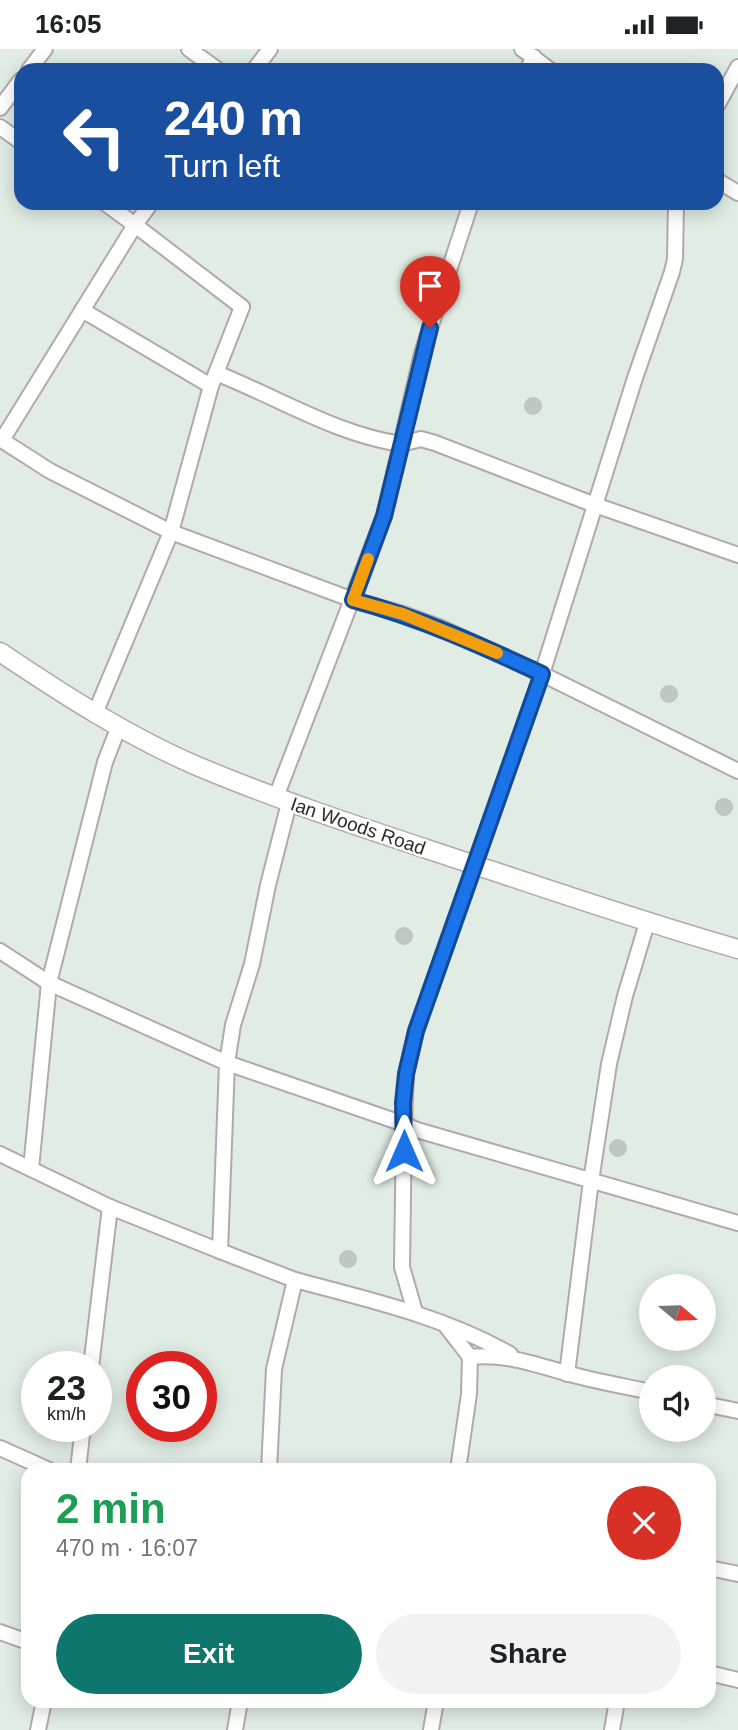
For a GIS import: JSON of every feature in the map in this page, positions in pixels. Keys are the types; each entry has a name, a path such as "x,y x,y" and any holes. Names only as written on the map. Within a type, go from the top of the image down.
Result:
{"street":[{"path":"34,63 45,49"},
{"path":"189,49 208,63"},
{"path":"259,63 270,49"},
{"path":"724,93 738,67"},
{"path":"0,108 14,89"},
{"path":"96,712 171,532 213,379 242,307 115,210"},
{"path":"146,210 1,440 50,471 171,532 353,600 403,614 439,628 542,674 738,771"},
{"path":"220,1251 227,1063 233,1025 252,964 283,800 384,516 422,353 469,210"},
{"path":"415,1312 402,1267 406,1074 416,1031 542,674 672,272 675,258 676,210"},
{"path":"82,310 213,379 246,385 292,408 383,441 401,444 421,439 435,443 595,505 738,555"},
{"name":"Ian Woods Road","path":"0,652 119,726 194,765 283,800 474,865 647,923 738,949"},
{"path":"31,1169 49,983 105,762 119,726"},
{"path":"568,1374 609,1064 625,996 647,923"},
{"path":"0,951 49,983 227,1063 404,1124 738,1223"},
{"path":"0,1154 110,1207 220,1251 295,1280 415,1312 446,1326 457,1327 518,1359"},
{"path":"93,1351 110,1207"},
{"path":"269,1463 274,1369 295,1280"},
{"path":"446,1326 470,1357 469,1394 459,1463"},
{"path":"470,1357 485,1355 518,1359 568,1374 639,1389"},
{"path":"716,1406 738,1411"},
{"path":"79,1463 81,1442"},
{"path":"0,1448 33,1463"},
{"path":"716,1569 738,1574"},
{"path":"0,1632 21,1639"},
{"path":"716,1675 738,1680"},
{"path":"38,1730 43,1708"},
{"path":"235,1730 239,1708"},
{"path":"431,1730 435,1708"},
{"path":"612,1730 616,1708"}],"building":[{"path":"533,398 539,400 539,412 533,414 527,412 525,406 527,400"},
{"path":"669,686 675,688 675,700 669,702 663,700 661,694 663,688"},
{"path":"724,799 730,801 730,813 724,815 718,813 716,807 718,801"},
{"path":"404,928 410,930 410,942 404,944 398,942 396,936 398,930"},
{"path":"618,1140 624,1142 624,1154 618,1156 612,1154 610,1148 612,1142"},
{"path":"348,1251 354,1253 354,1265 348,1267 342,1265 340,1259 342,1253"}],"slow traffic":[{"path":"368,559 353,600 403,614 497,653"}],"route":[{"path":"404,1151 403,1103 406,1074 416,1031 542,674 439,628 403,614 353,600 384,516 430,328"}]}
